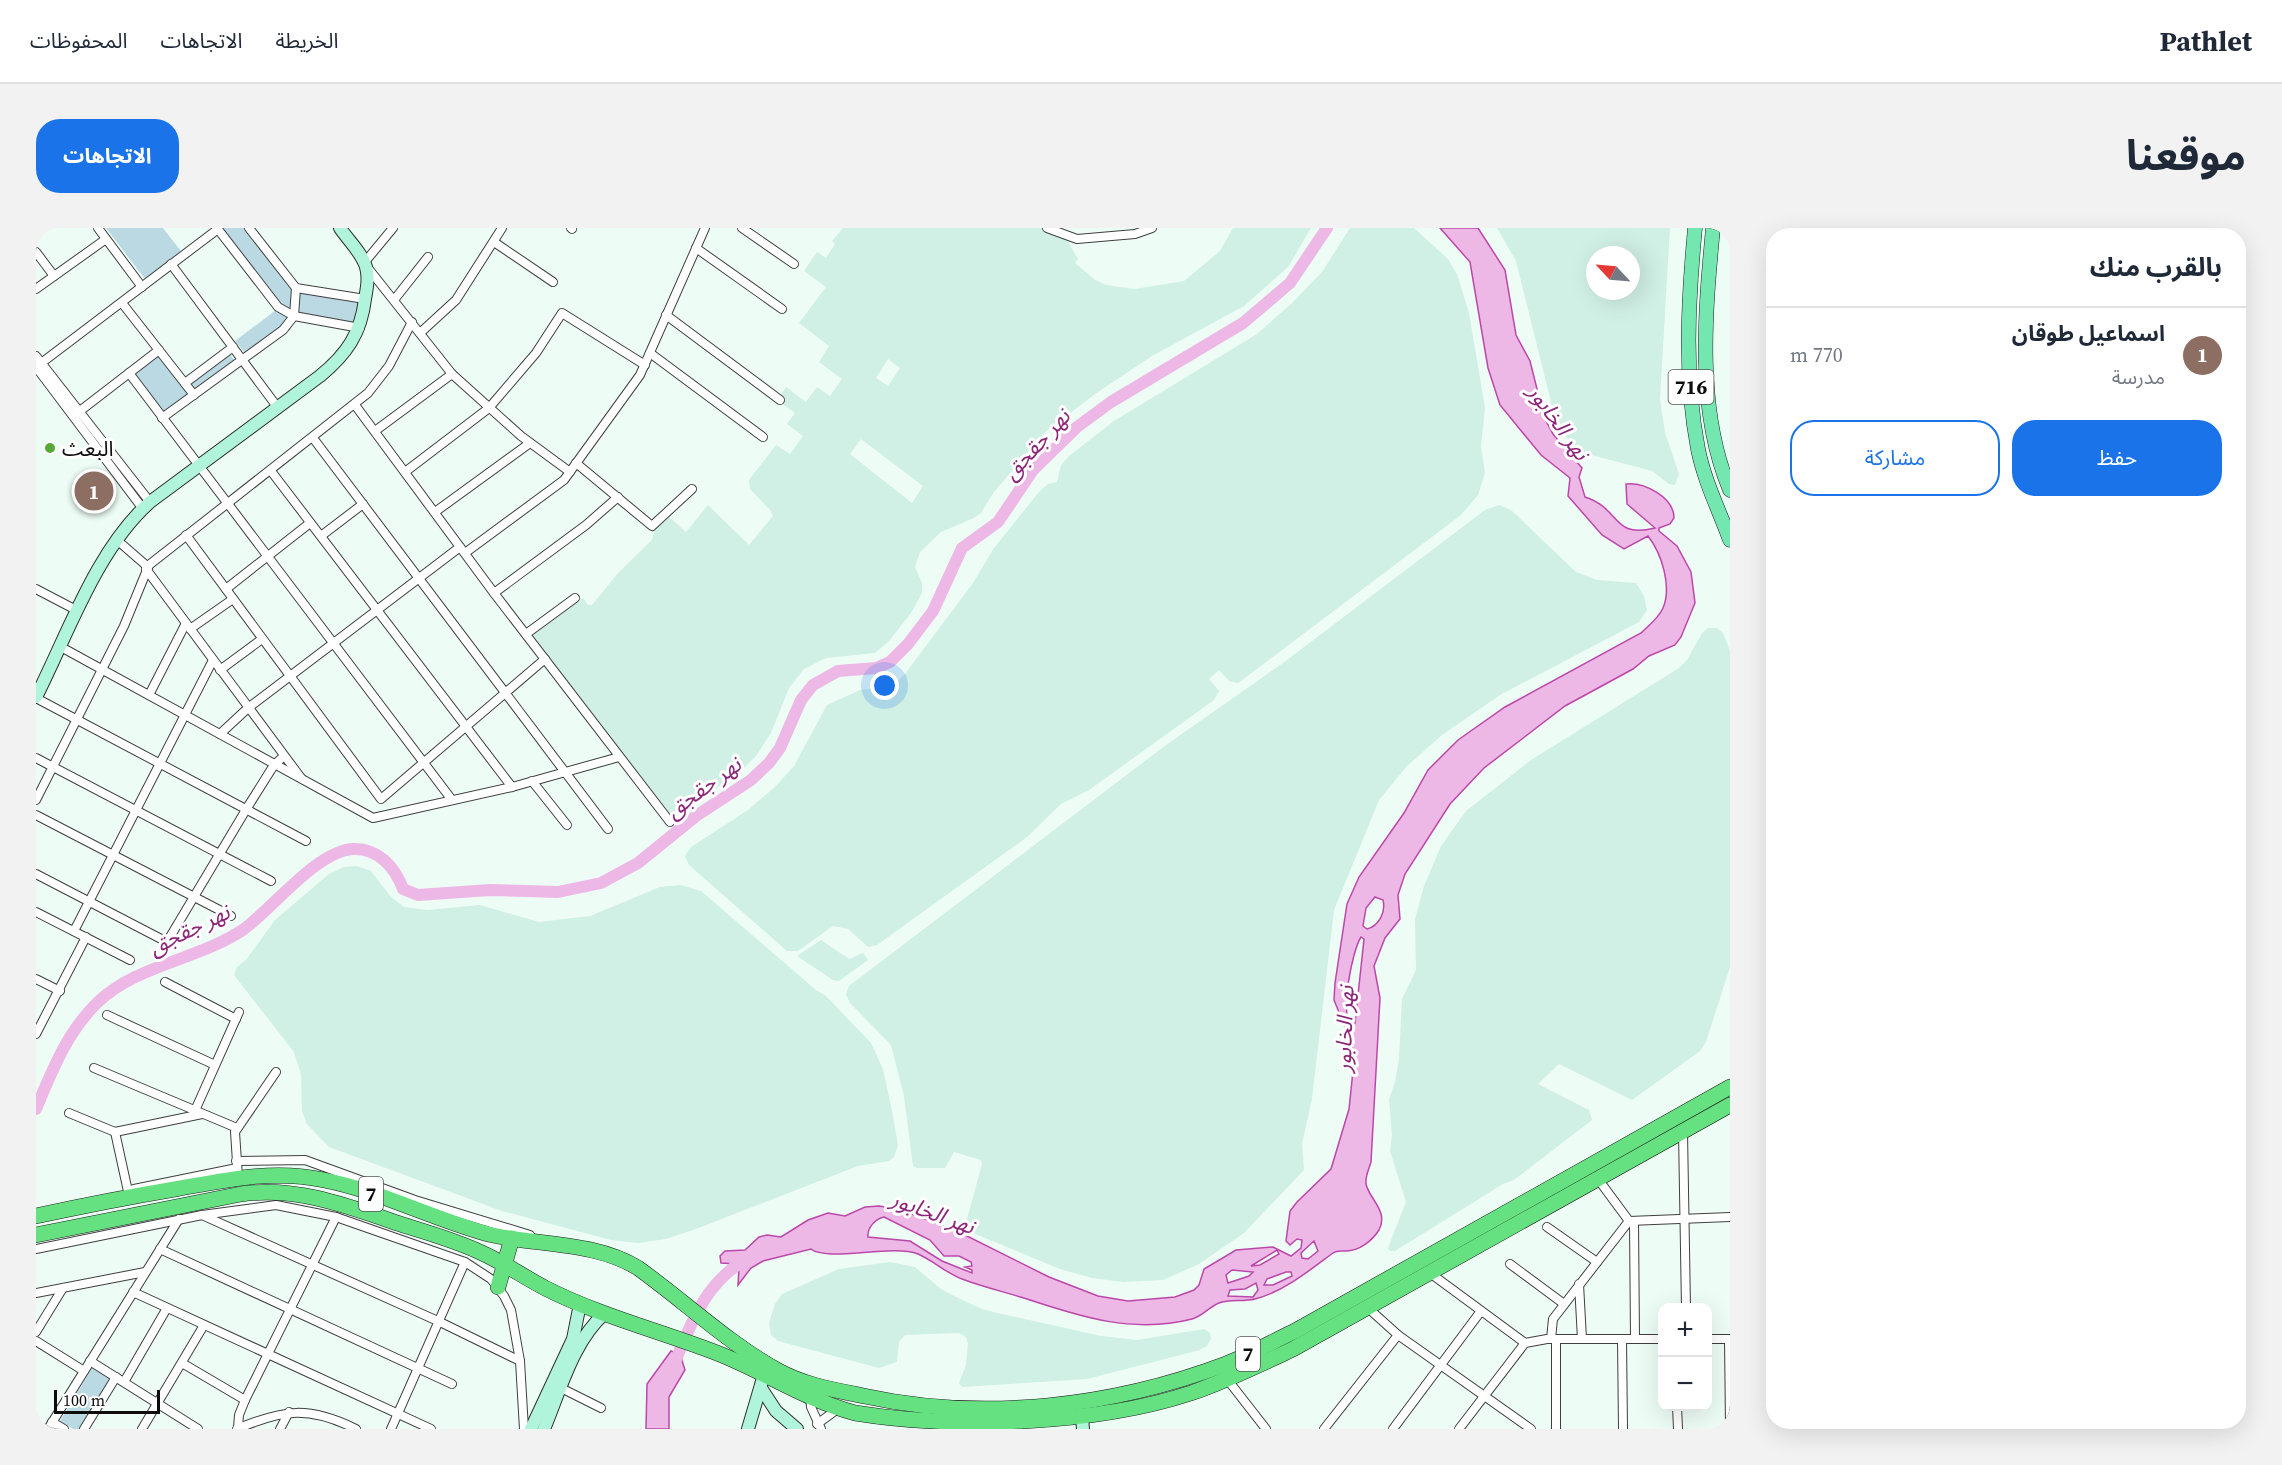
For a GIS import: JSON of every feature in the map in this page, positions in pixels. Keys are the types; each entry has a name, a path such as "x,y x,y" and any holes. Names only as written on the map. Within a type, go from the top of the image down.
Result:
{"highway":[{"name":"7","path":"811,1392 921,1407 990,1409 1089,1400 1186,1378 1228,1363 1295,1330 1730,1087"},
{"name":"7","path":"36,1235 225,1197 265,1191 291,1192 325,1199 474,1250 580,1304 721,1355 764,1376 811,1392 839,1408 890,1420 953,1426 1083,1424 1227,1379 1293,1349 1730,1105"},
{"name":"7","path":"36,1216 237,1169 326,1180 473,1229 612,1255 638,1268 723,1332 764,1376"},
{"path":"498,1287 512,1238"}],"main road":[{"name":"716","path":"1695,228 1688,345 1693,415 1708,484 1730,540"},
{"name":"716","path":"1713,228 1708,283 1707,378 1716,449 1730,490"}],"street":[{"path":"98,228 142,287"},
{"path":"162,418 283,330 294,316 296,288 249,228"},
{"path":"340,228 364,263 452,374 530,443 570,472"},
{"path":"364,263 393,228"},
{"path":"420,333 456,300 502,228"},
{"path":"219,734 248,708 418,579 558,486 631,389 645,365 705,228"},
{"path":"742,228 794,264"},
{"path":"1047,228 1077,239 1135,234 1152,228"},
{"path":"146,506 38,367 217,229 274,303 294,316 360,328"},
{"path":"36,289 106,239"},
{"path":"494,242 553,282"},
{"path":"696,248 782,309"},
{"path":"36,252 54,276"},
{"path":"394,300 428,257"},
{"path":"306,841 247,808 77,721 37,694 78,611 117,540 146,506 335,364 353,341 360,328 365,299 367,275 364,263"},
{"path":"171,264 278,408"},
{"path":"296,288 365,299"},
{"path":"122,303 194,395"},
{"path":"405,472 489,408 536,353 562,313 645,365"},
{"path":"666,315 780,400"},
{"path":"36,800 137,598 147,568 186,535 356,405 383,375 412,322"},
{"path":"185,383 233,347"},
{"path":"76,414 159,350"},
{"path":"650,353 763,437"},
{"path":"129,373 452,800"},
{"path":"375,431 452,374"},
{"path":"356,405 494,592 670,822"},
{"path":"313,438 608,829"},
{"path":"435,512 530,443"},
{"path":"576,463 652,526 693,489"},
{"path":"271,471 512,787"},
{"path":"494,592 586,525 618,497"},
{"path":"321,536 363,504"},
{"path":"226,589 310,523"},
{"path":"186,535 381,799 545,659"},
{"path":"117,540 147,568 305,783"},
{"path":"36,589 78,611"},
{"path":"526,634 575,598"},
{"path":"149,695 188,626 233,599"},
{"path":"220,670 262,639"},
{"path":"61,647 305,783 376,818 532,782 619,757"},
{"path":"74,931 213,660"},
{"path":"36,874 166,942 274,765 284,756"},
{"path":"36,758 271,880"},
{"path":"532,782 567,825"},
{"path":"36,815 231,916"},
{"path":"36,912 130,960"},
{"path":"36,1034 86,937"},
{"path":"36,980 60,991"},
{"path":"165,982 237,1016 197,1113"},
{"path":"106,1015 215,1065"},
{"path":"94,1068 237,1128"},
{"path":"276,1072 237,1128 234,1136 237,1169 305,1160 449,1211 538,1237"},
{"path":"69,1113 115,1132 197,1113"},
{"path":"115,1132 128,1193"},
{"path":"1683,1132 1686,1303"},
{"path":"1598,1179 1631,1221 1635,1339"},
{"path":"36,1249 202,1215 276,1205 336,1217 465,1262 484,1273 498,1287 513,1320 520,1361 524,1429"},
{"path":"202,1215 440,1322 520,1361"},
{"path":"336,1217 245,1400 239,1415 238,1429 261,1418 289,1412 318,1414 356,1429"},
{"path":"1556,1429 1553,1320 1597,1262 1631,1221 1730,1217"},
{"path":"64,1429 50,1425 178,1220"},
{"path":"1547,1227 1597,1262"},
{"path":"160,1249 452,1384"},
{"path":"391,1429 465,1262"},
{"path":"1510,1264 1564,1304"},
{"path":"36,1293 145,1272"},
{"path":"1430,1273 1525,1343 1554,1339 1658,1339"},
{"path":"1579,1284 1582,1339"},
{"path":"36,1332 63,1288"},
{"path":"133,1292 431,1429"},
{"path":"531,1429 575,1333 580,1304"},
{"path":"124,1382 167,1308"},
{"path":"1368,1308 1398,1335 1531,1429"},
{"path":"1392,1429 1442,1366 1481,1311"},
{"path":"544,1429 587,1332 605,1313"},
{"path":"142,1429 204,1326"},
{"path":"1324,1429 1398,1335"},
{"path":"1622,1339 1623,1429"},
{"path":"1712,1339 1730,1339 1730,1427 1725,1429"},
{"path":"36,1341 84,1371"},
{"path":"1459,1429 1525,1343"},
{"path":"90,1361 198,1429"},
{"path":"182,1363 245,1400"},
{"path":"748,1429 764,1376"},
{"path":"764,1376 776,1411 797,1429"},
{"path":"84,1429 116,1377"},
{"path":"1227,1379 1266,1429"},
{"path":"561,1388 601,1408"},
{"path":"811,1392 819,1426 839,1408"},
{"path":"1677,1411 1678,1429"},
{"path":"280,1429 289,1412"}],"green space":[{"path":"843,228 1064,228 1065,237 1078,259 1075,263 1095,280 1106,285 1135,289 1184,281 1220,251 1233,228 1311,228 1288,267 1244,306 1152,356 1095,394 1044,433 994,492 981,513 941,532 920,552 915,567 922,583 922,593 911,613 889,641 875,653 826,658 804,669 789,688 771,733 756,756 744,768 674,819 621,754 533,635 583,598 588,605 592,605 618,573 652,540 655,527 667,515 686,532 708,505 749,545 773,516 750,489 749,480 776,445 790,454 803,436 787,424 795,413 777,400 786,387 806,402 817,387 830,396 842,379 819,362 829,346 799,323 826,287 804,271 817,252 826,258 835,244 832,241","holes":["888,359 900,368 888,386 876,378","861,439 923,486 912,503 850,454"]},
{"path":"1350,228 1414,228 1448,259 1457,274 1469,313 1485,408 1481,446 1485,473 1478,495 1461,515 1238,683 1229,681 1219,670 1209,679 1219,691 1214,700 1089,790 1061,804 1027,837 877,945 868,947 848,929 833,926 798,951 787,951 689,865 685,856 691,847 748,810 775,787 794,766 827,705 860,690 892,686 905,674 973,583 994,548 1039,492 1048,484 1057,482 1061,465 1069,456 1114,421 1257,334 1322,272"},
{"path":"1497,228 1670,228 1660,399 1665,433 1679,474 1675,485 1669,484 1652,471 1584,453 1573,445 1557,426 1516,261"},
{"path":"1499,505 1511,510 1576,572 1597,580 1636,583 1644,596 1647,610 1639,622 1500,695 1442,735 1407,766 1379,800 1334,910 1312,1099 1302,1144 1304,1170 1244,1233 1199,1264 1163,1280 1123,1282 1092,1278 1060,1269 973,1233 968,1228 967,1219 982,1164 981,1160 954,1152 945,1168 913,1166 904,1096 891,1045 850,1003 846,994 849,986 1166,745 1283,663 1485,510"},
{"path":"1708,628 1717,628 1723,633 1730,651 1730,967 1706,1042 1700,1051 1632,1100 1559,1064 1538,1084 1589,1110 1592,1120 1514,1180 1503,1184 1395,1251 1390,1251 1388,1248 1406,1202 1390,1151 1392,1135 1389,1099 1399,1059 1402,999 1416,970 1415,919 1424,886 1441,846 1466,811 1531,760 1679,668 1687,660 1702,633"},
{"path":"357,866 371,871 391,897 404,907 428,910 480,905 539,922 590,916 660,887 681,885 701,891 816,990 826,996 871,1043 883,1069 892,1111 898,1145 894,1157 889,1161 858,1166 696,1229 666,1239 638,1243 611,1240 502,1211 329,1147 307,1124 302,1111 301,1075 294,1052 234,975 237,967 246,960 275,920 329,874 344,867"},
{"path":"821,940 849,959 863,953 868,960 839,981 833,980 797,956"},
{"path":"890,1262 915,1267 941,1289 982,1309 1002,1314 1101,1336 1137,1340 1204,1329 1210,1333 1211,1339 1207,1346 1200,1350 1087,1379 962,1387 959,1383 966,1365 968,1343 966,1337 959,1333 905,1335 899,1342 897,1362 879,1368 778,1341 771,1335 769,1323 775,1304 782,1294 839,1269"}],"shaded area":[{"path":"106,228 163,228 181,251 145,279"},
{"path":"222,228 246,228 293,288 291,311 279,304"},
{"path":"1440,228 1478,228 1505,270 1516,335 1530,361 1544,417 1553,434 1582,468 1579,477 1585,497 1605,508 1623,526 1641,530 1655,528 1627,504 1626,484 1649,488 1664,497 1669,504 1674,518 1670,524 1659,528 1659,531 1677,546 1691,572 1695,603 1681,637 1675,645 1649,656 1633,669 1565,706 1484,768 1450,804 1405,874 1398,895 1400,919 1385,938 1374,966 1380,998 1371,1162 1366,1184 1382,1217 1379,1230 1360,1247 1351,1251 1335,1252 1296,1280 1265,1296 1223,1302 1192,1319 1149,1325 1088,1317 978,1285 951,1274 918,1254 907,1251 831,1254 819,1253 811,1249 763,1261 751,1268 738,1285 739,1268 737,1264 721,1263 720,1256 725,1251 745,1250 759,1237 767,1235 781,1237 808,1220 828,1213 845,1216 865,1207 879,1206 898,1209 959,1232 1049,1277 1098,1296 1128,1301 1175,1297 1194,1290 1199,1285 1204,1269 1236,1250 1273,1247 1291,1256 1301,1248 1302,1240 1297,1239 1290,1245 1286,1241 1290,1211 1331,1169 1349,1109 1354,1061 1351,1042 1334,1000 1347,904 1359,877 1404,813 1428,770 1458,740 1505,707 1641,633 1659,615 1666,600 1664,571 1658,552 1648,536 1624,549 1602,535 1568,496 1570,478 1541,455 1500,405 1488,368 1470,262","holes":["1375,897 1383,900 1381,918 1378,922 1367,929 1363,926 1366,908","1361,937 1364,939 1355,1023 1351,1026 1348,1019 1347,996 1354,955","884,1217 930,1240 944,1256 959,1256 971,1262 972,1266 965,1267 972,1270 972,1273 942,1261 910,1241 868,1237 870,1227","1314,1241 1318,1251 1308,1259 1302,1258 1301,1253","1277,1250 1279,1254 1260,1265 1251,1266","1232,1270 1253,1272 1249,1276 1228,1283 1226,1275","1291,1272 1292,1276 1273,1285 1264,1285 1267,1279","1256,1283 1258,1290 1253,1297 1228,1296 1230,1290 1245,1289"]},
{"path":"300,292 360,301 356,324 296,314"},
{"path":"276,310 290,318 288,322 246,354 235,341"},
{"path":"159,353 189,395 163,415 132,373"},
{"path":"229,353 235,361 194,392 188,384"},
{"path":"671,1351 680,1354 685,1370 669,1397 669,1429 646,1429 647,1384"},
{"path":"93,1366 112,1377 80,1429 73,1429 60,1421"}],"waterway":[{"name":"نهر جقجق","path":"36,1109 54,1066 69,1039 86,1014 97,1003 131,979 208,948 244,929 310,870 339,852 353,849 378,855 390,866 403,889 418,895 490,890 558,892 601,883 638,863 696,816 751,780 769,763 780,748 801,700 813,685 838,671 876,668 890,662 908,644 933,611 962,548 998,522 1033,470 1077,427 1111,402 1243,323 1290,283 1327,228"},
{"name":"نهر الخابور","path":"673,1367 686,1334 711,1290 735,1266 751,1257"}],"place":[{"name":"البعث","path":"50,448"},
{"name":"اسماعيل طوقان","path":"94,491"}]}
